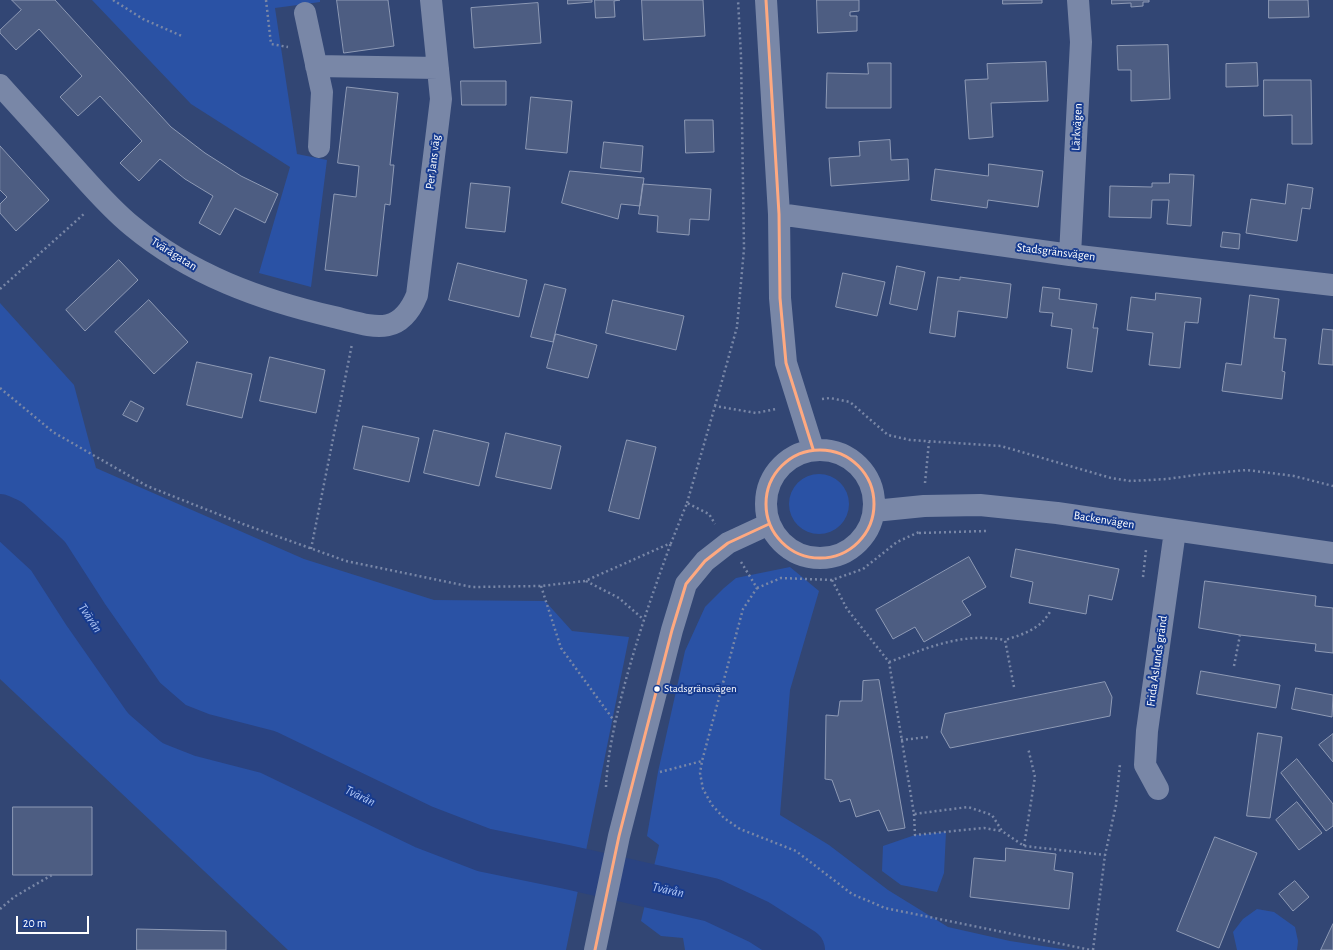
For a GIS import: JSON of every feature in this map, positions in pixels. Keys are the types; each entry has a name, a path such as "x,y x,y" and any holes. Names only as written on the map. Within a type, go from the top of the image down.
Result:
{"street":[{"name":"Per Jans väg","path":"402,319 411,310 417,295 441,100 431,0"},
{"path":"766,0 779,214 780,298 786,363 797,404 813,449"},
{"name":"Lärkvägen","path":"1070,254 1081,42 1078,0"},
{"path":"305,13 322,92 319,147"},
{"path":"314,58 438,68"},
{"name":"Tvärågatan","path":"0,85 102,198 132,226 156,244 190,265 220,281 251,294 356,322 386,326 402,319"},
{"name":"Stadsgränsvägen","path":"779,214 1070,254 1333,285"},
{"path":"813,449 828,450 844,455 858,464 868,478 875,495 874,512 870,524 861,540 840,555 828,559 815,559 802,556 789,549 776,538 769,524 766,504 769,484 775,474 796,454 813,449"},
{"name":"Backenvägen","path":"874,512 924,506 980,505 1057,513 1333,553"},
{"path":"597,940 619,836 672,630 686,584 705,561 728,543 769,524"},
{"name":"Frida Åslunds gränd","path":"1158,789 1145,765 1147,731 1175,531"}],"path":[{"path":"113,0 143,19 182,36"},
{"path":"266,0 271,44 314,58"},
{"path":"606,788 606,774 629,666 643,619 687,503 737,327 744,249 741,64 738,0"},
{"path":"0,289 102,198"},
{"path":"312,549 356,322"},
{"path":"0,388 53,432 147,486 346,561 472,587 542,586 585,581 671,543"},
{"path":"715,406 756,413 830,398 850,402 888,436 910,440 1001,446 1111,478 1131,481 1167,479 1247,470 1294,476 1333,486"},
{"path":"687,503 709,514 757,588"},
{"path":"1002,831 984,828 915,835 914,814 888,662 847,609 832,580 781,578 757,588 743,610 700,773 703,789 712,805 724,818 740,829 796,851 852,894 885,908 1092,950"},
{"path":"585,581 619,598 643,619"},
{"path":"542,586 561,648 616,722"},
{"path":"888,662 940,644 965,638 987,637 1005,640 1027,633 1046,620 1051,610"},
{"path":"1234,666 1240,635"},
{"path":"1005,640 1014,687"},
{"path":"901,740 928,737"},
{"path":"1024,846 1035,777 1028,748"},
{"path":"658,772 702,761"},
{"path":"914,814 968,808 992,815 1002,831 1024,846 1105,855"},
{"path":"0,909 14,897 52,875"}],"shaded area":[{"path":"92,0 320,0 320,2 275,8 297,154 327,160 311,287 259,273 290,167 191,104"},
{"path":"0,303 74,385 96,468 304,559 434,600 545,601 572,631 629,637 566,950 288,950 0,679"},
{"path":"819,474 835,479 840,483 844,488 849,504 844,520 840,525 835,529 819,534 803,529 798,525 794,520 789,504 794,488 798,483 803,479"},
{"path":"790,567 819,591 790,690 780,815 829,845 888,890 948,927 1010,941 1068,950 685,950 683,938 661,936 641,921 659,845 647,836 658,772 685,651 705,607 736,578"},
{"path":"946,832 944,873 937,892 901,885 882,871 883,846 915,835"},
{"path":"1257,909 1274,912 1295,927 1298,941 1297,950 1237,950 1233,932 1243,919"}],"building":[{"path":"12,0 55,0 171,127 205,153 241,176 278,194 265,223 235,208 220,235 199,223 213,196 185,179 160,159 139,181 120,163 142,141 100,96 78,116 60,97 82,76 39,29 16,50 0,33 0,30 21,10"},
{"path":"337,0 388,0 394,46 344,53"},
{"path":"568,0 592,0 592,2 568,4"},
{"path":"595,0 620,0 614,1 615,17 596,18"},
{"path":"642,0 703,0 705,36 644,40"},
{"path":"817,0 859,0 859,11 850,12 850,16 857,16 857,31 818,33"},
{"path":"1003,0 1042,0 1042,3 1003,4"},
{"path":"1112,0 1149,0 1149,2 1143,2 1143,6 1131,7 1131,3 1112,4"},
{"path":"1269,0 1308,0 1309,17 1269,18"},
{"path":"538,3 541,43 474,48 471,8"},
{"path":"1168,45 1170,99 1131,101 1131,70 1118,70 1117,46"},
{"path":"1046,62 1048,101 991,103 993,137 969,139 965,80 988,79 987,64"},
{"path":"868,63 891,63 891,108 826,108 827,73 868,74"},
{"path":"1257,63 1258,86 1226,87 1226,64"},
{"path":"1264,80 1311,80 1312,144 1292,144 1292,115 1264,116"},
{"path":"461,81 506,81 506,105 462,105"},
{"path":"347,87 398,93 390,165 394,165 390,205 385,204 377,276 325,270 334,194 356,197 359,166 338,163"},
{"path":"531,97 572,101 567,153 526,149"},
{"path":"685,120 713,120 714,152 686,153"},
{"path":"890,140 891,160 908,159 909,180 831,186 829,158 860,156 859,142"},
{"path":"604,142 643,146 641,172 601,168"},
{"path":"0,146 49,200 16,231 0,213 0,204 7,197 0,190"},
{"path":"989,164 1043,171 1038,207 988,200 987,208 931,200 935,169 988,176"},
{"path":"570,171 644,178 640,206 621,204 618,219 562,203"},
{"path":"1170,174 1194,175 1191,226 1167,224 1169,200 1152,200 1151,218 1109,217 1110,186 1152,187 1152,183 1169,183"},
{"path":"471,183 510,187 505,232 466,228"},
{"path":"643,184 711,189 709,220 690,219 689,235 657,232 658,216 639,214"},
{"path":"1288,184 1313,188 1310,209 1302,208 1297,241 1246,233 1251,199 1285,204"},
{"path":"1223,232 1240,234 1239,249 1221,247"},
{"path":"119,260 138,280 85,331 66,310"},
{"path":"458,263 527,280 519,317 449,300"},
{"path":"897,266 925,272 917,310 890,304"},
{"path":"843,273 885,282 877,316 836,307"},
{"path":"938,277 960,280 960,277 1011,284 1007,318 958,311 955,337 930,333"},
{"path":"545,284 566,289 553,342 531,337"},
{"path":"1043,287 1060,289 1059,299 1097,304 1093,328 1098,328 1092,372 1067,368 1072,329 1051,326 1053,313 1040,312"},
{"path":"1156,293 1201,298 1198,323 1185,322 1180,368 1149,365 1153,333 1127,330 1131,297 1155,300"},
{"path":"1250,295 1279,299 1274,338 1286,339 1282,371 1285,372 1282,399 1222,391 1226,363 1241,365"},
{"path":"149,300 188,342 154,374 115,332"},
{"path":"613,300 684,316 676,350 606,333"},
{"path":"1323,329 1333,330 1333,365 1319,364"},
{"path":"556,334 597,345 588,378 547,368"},
{"path":"270,357 325,370 316,413 260,401"},
{"path":"197,362 252,374 242,418 187,405"},
{"path":"131,401 144,408 137,422 123,415"},
{"path":"363,426 419,438 409,482 354,469"},
{"path":"434,430 489,443 479,486 424,473"},
{"path":"506,433 561,446 551,489 496,477"},
{"path":"627,440 656,447 639,519 609,511"},
{"path":"1016,549 1119,569 1112,600 1089,595 1086,614 1029,603 1033,582 1011,577"},
{"path":"969,557 986,587 962,601 971,615 924,642 915,627 893,639 876,610"},
{"path":"1205,581 1316,596 1315,606 1333,608 1333,653 1315,651 1316,644 1240,635 1199,628"},
{"path":"1201,671 1280,685 1276,708 1197,694"},
{"path":"879,680 905,828 888,831 879,810 856,817 850,799 840,802 832,780 825,779 826,715 838,716 840,701 862,701 863,681"},
{"path":"1105,682 1112,697 1110,716 950,748 941,732 945,714"},
{"path":"1296,688 1333,695 1332,717 1292,709"},
{"path":"1258,733 1282,737 1270,818 1247,816"},
{"path":"1333,734 1333,762 1319,745"},
{"path":"1297,759 1333,804 1333,826 1326,831 1281,773"},
{"path":"1297,802 1322,833 1299,850 1276,820"},
{"path":"13,807 92,807 92,875 13,875"},
{"path":"1215,837 1257,853 1219,948 1177,931"},
{"path":"1006,848 1056,854 1054,870 1073,873 1069,909 970,897 974,858 1005,861"},
{"path":"1295,881 1309,897 1293,911 1279,894"},
{"path":"1333,924 1333,950 1321,950"},
{"path":"137,929 226,931 226,950 137,950"}],"waterway":[{"name":"Tvärån","path":"0,516 9,520 48,556 86,615 144,698 174,724 202,735 268,752 424,827 484,850 712,900 759,922 803,950"}],"transit line":[{"path":"766,0 779,214 780,298 786,363 813,449"},
{"path":"820,450 841,454 858,466 870,483 874,504 870,525 858,542 841,554 820,558 799,554 782,542 770,525 766,504 770,483 782,466 799,454 820,450"},
{"path":"595,950 619,836 672,630 686,584 705,561 728,543 769,524"}],"place":[{"name":"Stadsgränsvägen","path":"657,689"}]}
